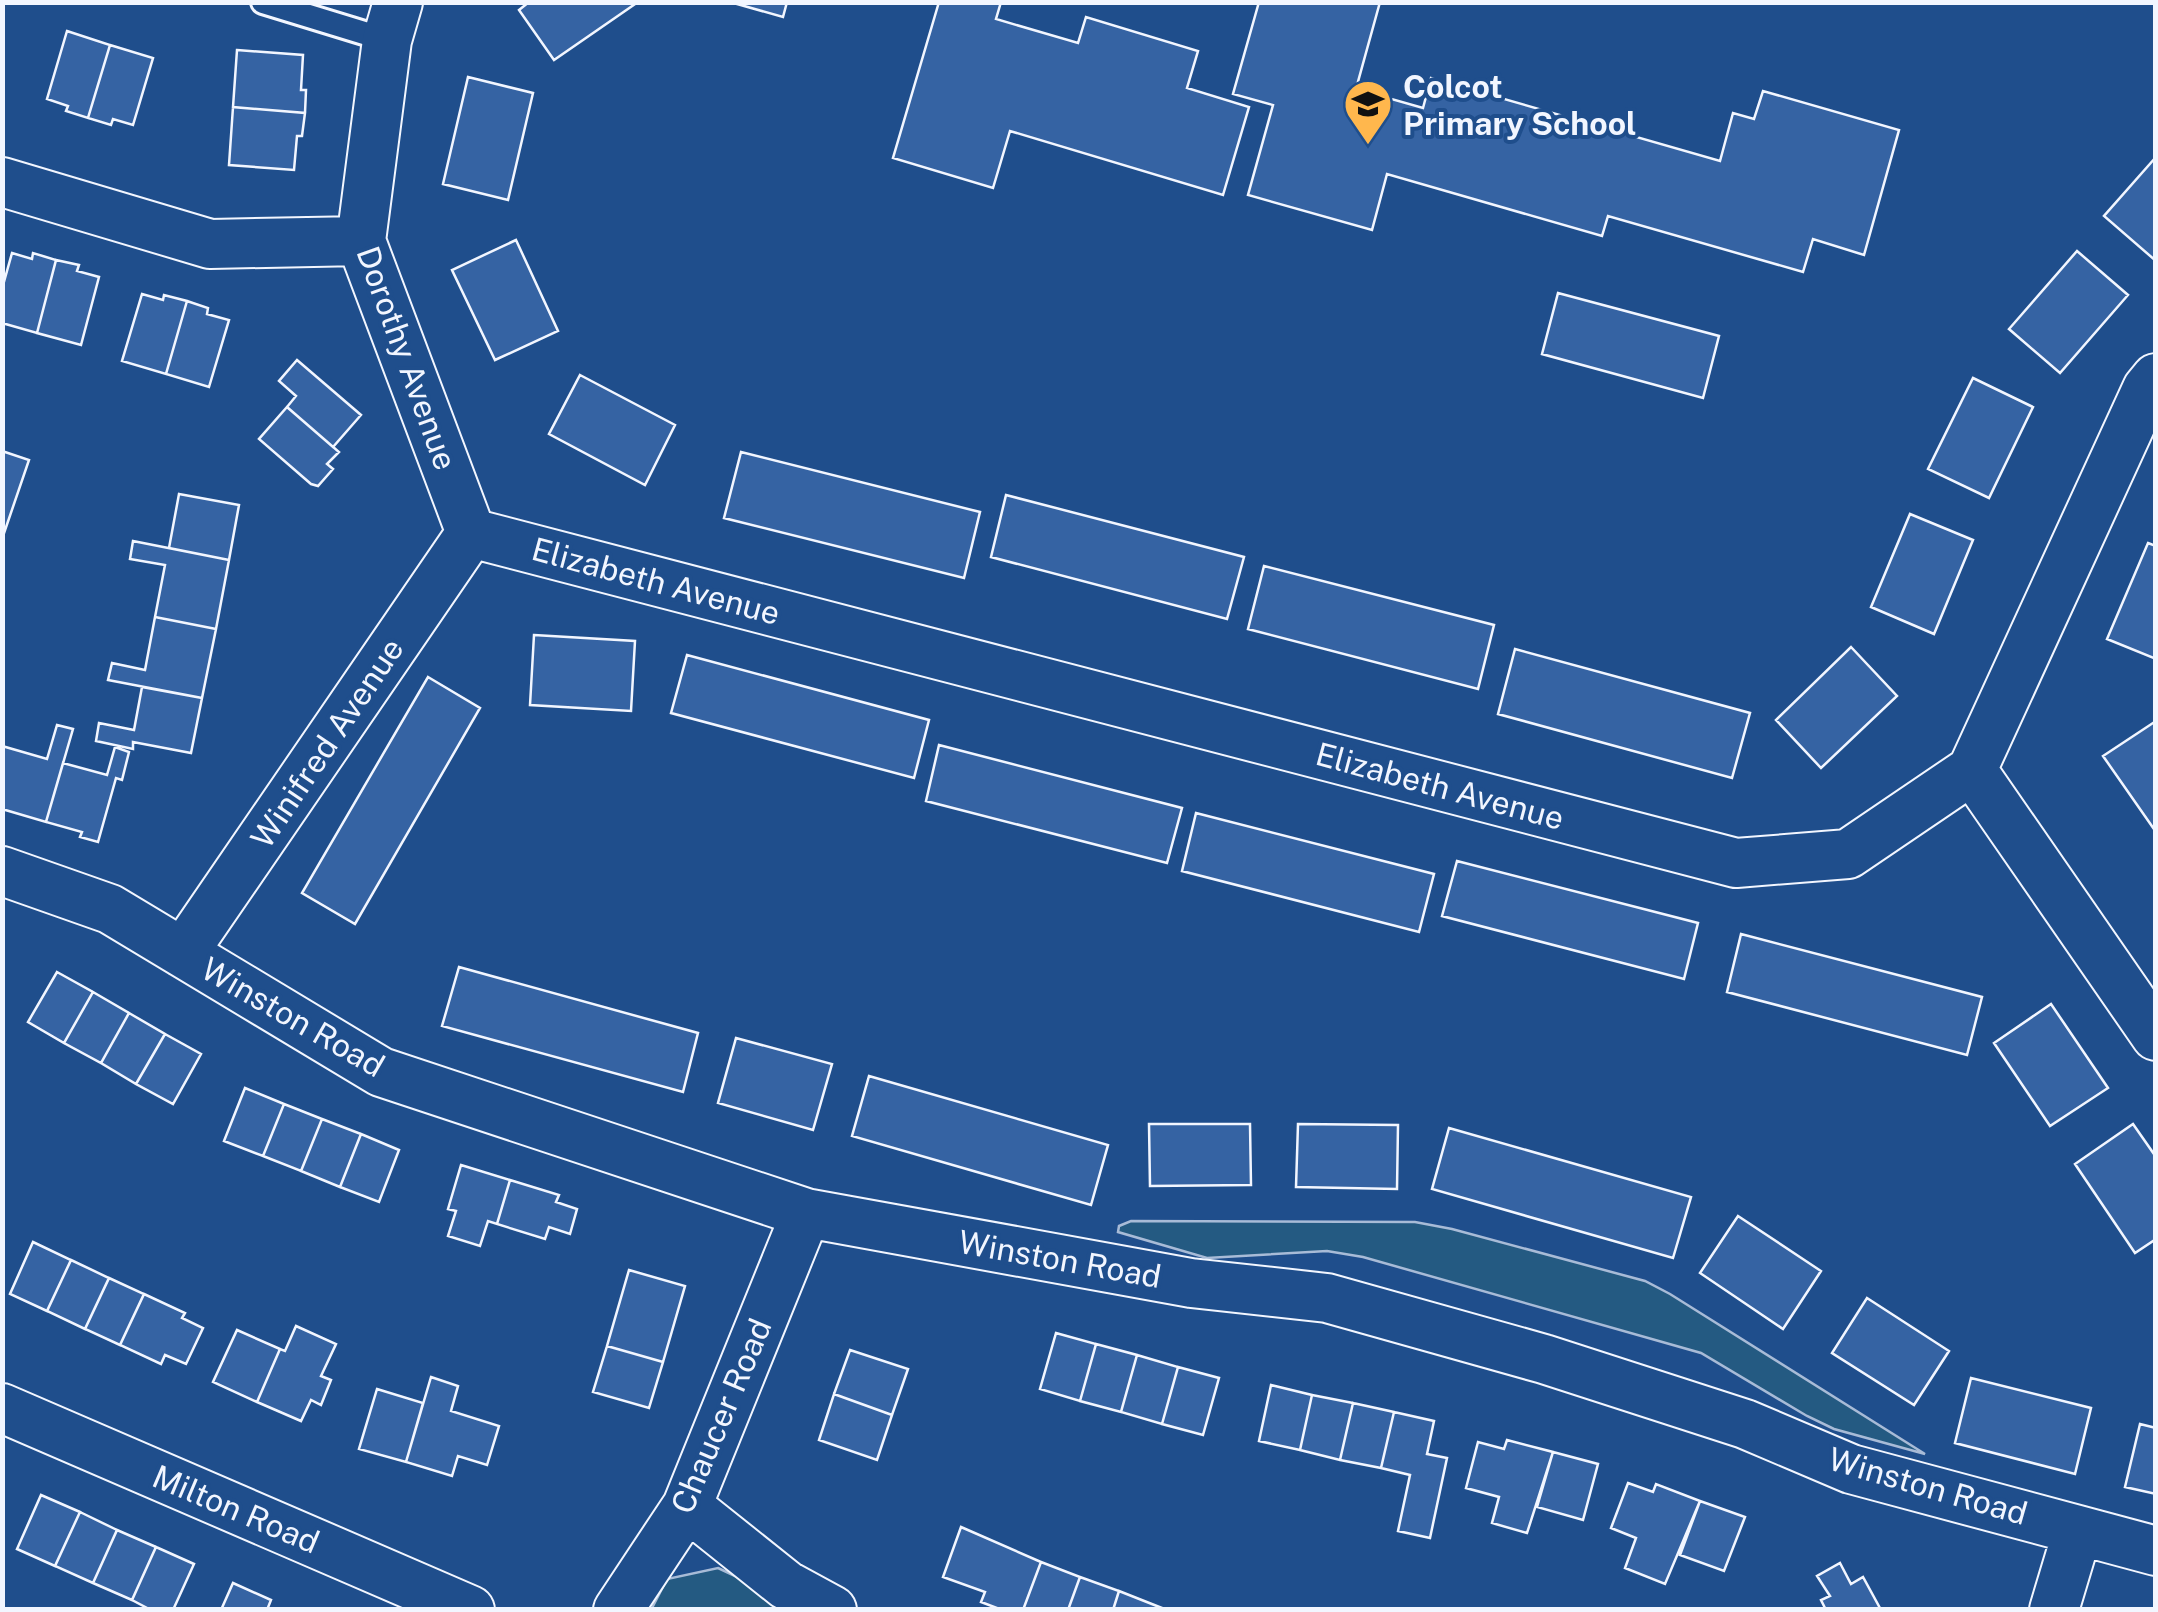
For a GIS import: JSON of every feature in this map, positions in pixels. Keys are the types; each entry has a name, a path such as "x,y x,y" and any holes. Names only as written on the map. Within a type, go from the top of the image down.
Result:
{"street":[{"name":"Dorothy Avenue","path":"393,21 361,241 472,533"},
{"path":"2,182 210,244 361,241"},
{"path":"2156,378 2147,389 1972,770 2156,1036"},
{"name":"Elizabeth Avenue","path":"472,533 1736,863 1848,854 1972,770"},
{"name":"Winifred Avenue","path":"183,953 472,533"},
{"name":"Winston Road","path":"2,871 110,909 382,1072 806,1213 1190,1283 1327,1298 1544,1360 1745,1424 1852,1469 2156,1551"},
{"name":"Chaucer Road","path":"618,1610 687,1506 806,1213"},
{"name":"Milton Road","path":"2,1408 470,1610"},
{"path":"687,1506 786,1585 832,1610"},
{"path":"2054,1610 2078,1530"}],"lane":[{"path":"264,2 393,21"}],"shaded area":[{"path":"1131,1221 1415,1222 1645,1281 1925,1454 1834,1429 1701,1353 1363,1257 1327,1251 1207,1258 1118,1232 1119,1226"},
{"path":"718,1568 807,1610 651,1610 667,1579"}],"building":[{"path":"529,2 638,2 554,60 519,10"},
{"path":"730,2 787,2 783,17"},
{"path":"939,2 1001,2 996,19 1078,43 1086,17 1198,51 1187,88 1249,107 1223,195 1010,131 993,188 893,158"},
{"path":"1259,2 1380,2 1356,89 1423,108 1431,78 1720,161 1733,113 1754,119 1763,91 1899,130 1864,255 1813,239 1803,272 1608,216 1602,236 1387,174 1372,230 1248,195 1273,105 1233,94"},
{"path":"67,31 110,45 88,118 47,99"},
{"path":"110,45 153,58 133,125 113,119 111,125 88,118"},
{"path":"237,50 303,55 301,90 306,90 305,113 233,107"},
{"path":"468,77 533,93 508,200 443,184"},
{"path":"233,107 305,113 302,136 297,136 294,170 229,165"},
{"path":"2156,157 2156,261 2104,216"},
{"path":"516,240 558,331 495,360 452,270"},
{"path":"2077,251 2128,295 2060,373 2009,329"},
{"path":"12,253 32,259 33,253 56,260 37,333 2,323 2,289"},
{"path":"56,260 79,265 77,271 99,277 81,345 37,333"},
{"path":"1558,293 1719,336 1703,398 1542,354"},
{"path":"142,294 187,301 166,374 122,361"},
{"path":"187,301 208,308 207,314 229,320 209,387 166,374"},
{"path":"297,360 361,415 333,447 287,407 296,396 279,381"},
{"path":"580,375 675,425 645,485 549,434"},
{"path":"1973,378 2033,407 1989,498 1928,469"},
{"path":"287,407 339,452 327,464 333,469 318,486 259,439"},
{"path":"2,451 29,460 2,539"},
{"path":"741,452 980,512 964,578 724,518"},
{"path":"179,494 239,505 229,560 169,548"},
{"path":"1006,495 1244,557 1227,619 991,557"},
{"path":"1910,514 1973,540 1934,634 1871,607"},
{"path":"133,541 229,560 216,629 155,617 165,565 130,559"},
{"path":"2148,543 2156,546 2156,659 2107,639"},
{"path":"1264,566 1494,625 1478,689 1248,629"},
{"path":"155,617 216,629 202,698 108,680 112,663 145,670"},
{"path":"534,635 635,641 631,711 530,705"},
{"path":"1851,647 1897,696 1821,768 1776,720"},
{"path":"1515,649 1750,713 1732,778 1498,714"},
{"path":"687,655 929,720 914,778 671,713"},
{"path":"428,677 480,708 355,924 302,893"},
{"path":"142,687 202,698 191,753 133,742 133,749 96,741 99,723 134,730"},
{"path":"2156,721 2156,832 2103,756"},
{"path":"57,725 73,729 46,822 2,809 2,746 47,759"},
{"path":"939,745 1182,808 1167,863 926,801"},
{"path":"115,747 129,752 122,780 116,778 98,842 80,837 82,832 46,822 63,763 107,775"},
{"path":"1196,813 1434,874 1419,932 1182,871"},
{"path":"1457,861 1698,923 1684,979 1442,916"},
{"path":"1741,934 1982,997 1967,1055 1727,992"},
{"path":"459,967 698,1033 683,1092 442,1026"},
{"path":"57,972 93,992 64,1043 28,1022"},
{"path":"93,992 129,1013 101,1063 64,1043"},
{"path":"2051,1004 2108,1088 2050,1126 1994,1043"},
{"path":"129,1013 165,1034 136,1084 101,1063"},
{"path":"165,1034 201,1054 173,1104 136,1084"},
{"path":"736,1038 832,1064 813,1130 718,1103"},
{"path":"869,1076 1108,1145 1091,1205 852,1136"},
{"path":"245,1088 284,1104 263,1156 224,1141"},
{"path":"284,1104 322,1119 301,1171 263,1156"},
{"path":"322,1119 361,1134 340,1187 301,1171"},
{"path":"1149,1124 1250,1124 1251,1185 1150,1186"},
{"path":"1298,1124 1398,1125 1397,1189 1296,1187"},
{"path":"2133,1124 2156,1157 2156,1239 2135,1253 2075,1164"},
{"path":"1449,1128 1691,1197 1673,1258 1432,1189"},
{"path":"361,1134 399,1150 379,1202 340,1187"},
{"path":"461,1165 510,1180 497,1224 488,1221 480,1246 448,1236 456,1211 448,1209"},
{"path":"510,1180 559,1195 556,1202 577,1209 570,1234 549,1227 545,1239 497,1224"},
{"path":"1738,1216 1821,1271 1783,1329 1700,1273"},
{"path":"33,1242 71,1260 47,1311 10,1294"},
{"path":"71,1260 109,1278 85,1329 47,1311"},
{"path":"629,1270 685,1286 663,1362 607,1346"},
{"path":"109,1278 144,1294 120,1345 85,1329"},
{"path":"144,1294 185,1313 182,1318 203,1328 186,1364 165,1355 161,1364 120,1345"},
{"path":"1867,1298 1949,1351 1914,1405 1832,1353"},
{"path":"296,1326 336,1344 321,1376 331,1380 321,1405 311,1400 301,1421 257,1402 280,1349 285,1351"},
{"path":"237,1330 280,1349 257,1402 213,1382"},
{"path":"1056,1333 1096,1344 1080,1401 1040,1389"},
{"path":"1096,1344 1137,1355 1121,1412 1080,1401"},
{"path":"607,1346 663,1362 649,1408 593,1392"},
{"path":"850,1350 908,1369 892,1415 834,1394"},
{"path":"1137,1355 1178,1367 1162,1424 1121,1412"},
{"path":"1178,1367 1219,1378 1203,1435 1162,1424"},
{"path":"431,1377 458,1386 451,1411 499,1426 487,1465 458,1456 452,1476 406,1462"},
{"path":"1971,1378 2091,1408 2075,1474 1955,1443"},
{"path":"1271,1385 1312,1395 1300,1450 1259,1441"},
{"path":"377,1389 423,1403 406,1462 359,1449"},
{"path":"834,1394 892,1415 877,1460 819,1440"},
{"path":"1312,1395 1353,1403 1340,1460 1300,1450"},
{"path":"1353,1403 1394,1412 1381,1468 1340,1460"},
{"path":"1394,1412 1434,1421 1427,1454 1447,1458 1430,1538 1398,1531 1410,1475 1381,1468"},
{"path":"2140,1424 2156,1428 2156,1494 2125,1487"},
{"path":"1507,1440 1553,1452 1527,1533 1492,1523 1499,1497 1466,1488 1478,1442 1504,1449"},
{"path":"1553,1452 1598,1464 1583,1520 1537,1507"},
{"path":"1628,1483 1653,1492 1656,1484 1700,1501 1665,1584 1625,1568 1636,1538 1611,1528"},
{"path":"41,1495 80,1512 55,1566 17,1549"},
{"path":"1700,1501 1745,1517 1724,1571 1680,1555"},
{"path":"80,1512 117,1530 93,1583 55,1566"},
{"path":"961,1527 1041,1562 1023,1610 1002,1610 981,1602 985,1592 943,1577"},
{"path":"117,1530 156,1547 132,1600 93,1583"},
{"path":"156,1547 194,1564 173,1610 151,1610 132,1600"},
{"path":"1041,1562 1080,1577 1068,1610 1023,1610"},
{"path":"1840,1563 1851,1584 1863,1577 1881,1610 1826,1610 1821,1600 1830,1596 1817,1576"},
{"path":"1080,1577 1119,1591 1113,1610 1068,1610"},
{"path":"233,1583 271,1600 267,1610 221,1610"},
{"path":"1119,1591 1167,1610 1113,1610"}],"place":[{"name":"Colcot Primary School","path":"1368,146"}]}
